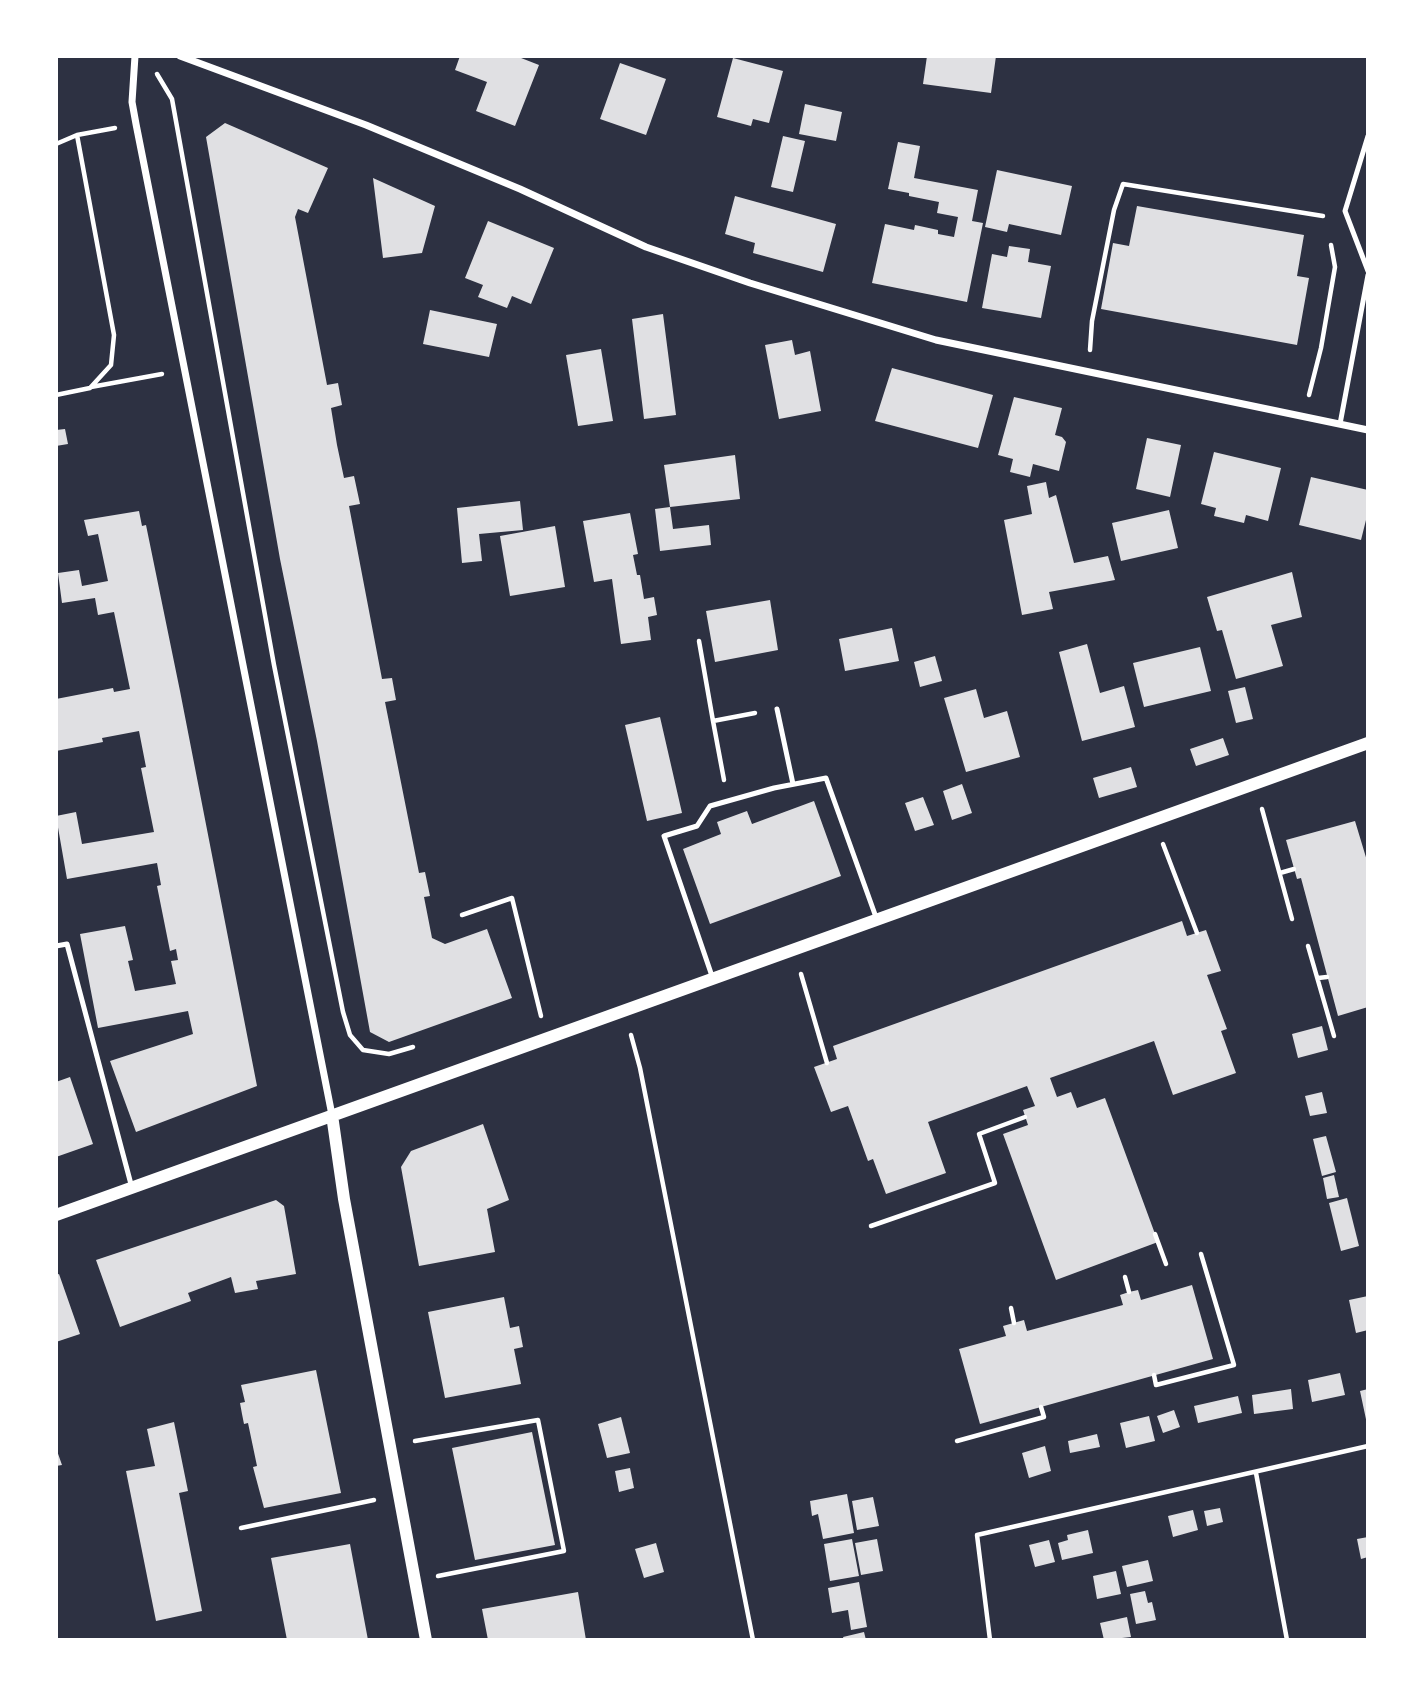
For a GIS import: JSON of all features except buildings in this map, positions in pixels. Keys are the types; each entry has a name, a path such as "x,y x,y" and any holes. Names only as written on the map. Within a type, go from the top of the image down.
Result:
{"street":[{"path":"135,56 132,102 136,124 332,1115 344,1199 426,1640"},
{"path":"180,56 366,125 520,189 646,247 750,283 936,340 1368,430"},
{"path":"56,1215 1368,743"}],"lane":[{"path":"1340,424 1368,273 1345,212 1368,136"},
{"path":"777,709 793,784"},
{"path":"712,979 664,836 697,826 710,806 826,778 877,920"},
{"path":"56,946 67,944 132,1188"}],"path":[{"path":"152,67 172,99 274,665 343,1013 350,1035 363,1050 388,1054 413,1047"},
{"path":"56,144 77,135 136,124"},
{"path":"77,135 114,335 111,365 90,387"},
{"path":"1092,321 1114,210 1123,184 1327,216"},
{"path":"1304,416 1321,348 1335,267 1331,242"},
{"path":"56,394 186,370"},
{"path":"699,641 728,801"},
{"path":"713,721 777,709"},
{"path":"1255,784 1292,919"},
{"path":"1172,869 1197,933"},
{"path":"1280,873 1294,869"},
{"path":"462,915 512,898 547,1038"},
{"path":"1308,946 1334,1036"},
{"path":"793,950 827,1063"},
{"path":"1318,978 1327,977"},
{"path":"624,1010 640,1068 753,1640"},
{"path":"871,1226 995,1182 979,1135 1026,1117"},
{"path":"1155,1234 1166,1264"},
{"path":"1154,1376 1156,1385 1234,1364 1201,1254"},
{"path":"1125,1277 1129,1292"},
{"path":"1011,1308 1014,1323"},
{"path":"957,1441 1044,1416 1041,1407"},
{"path":"435,1438 537,1420 564,1552 459,1573"},
{"path":"990,1640 977,1535 1368,1446"},
{"path":"1256,1473 1287,1640"},
{"path":"240,1528 355,1505"}]}
